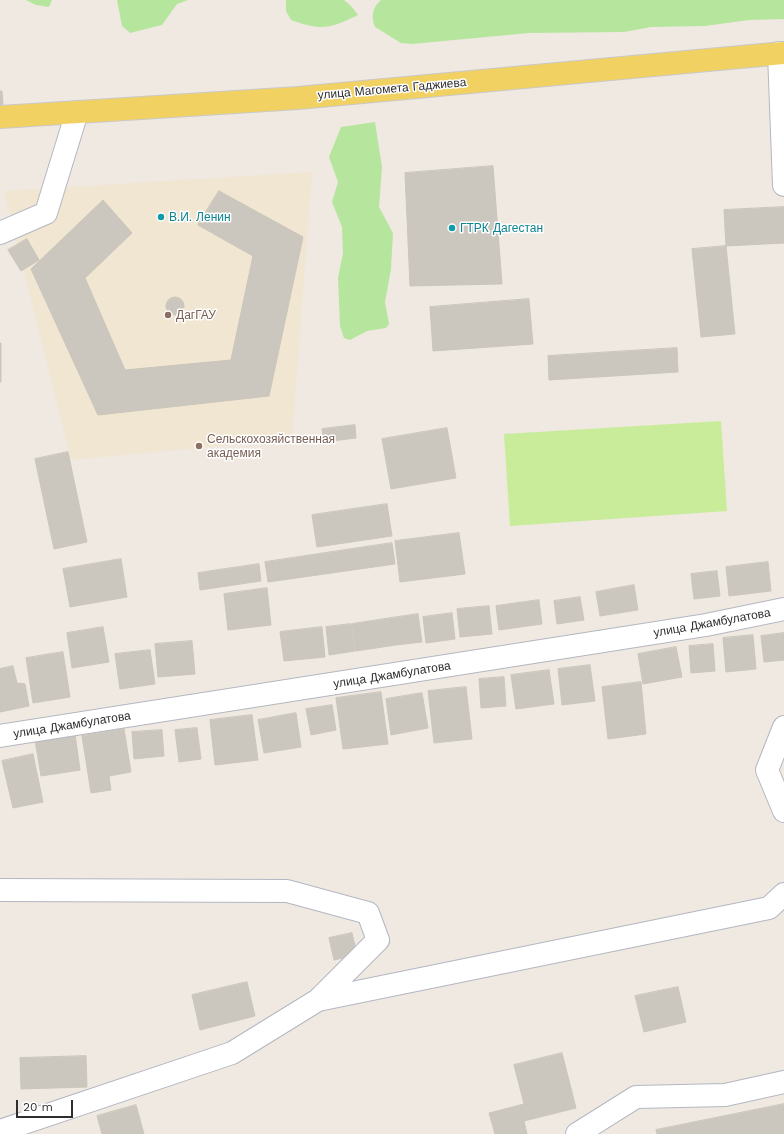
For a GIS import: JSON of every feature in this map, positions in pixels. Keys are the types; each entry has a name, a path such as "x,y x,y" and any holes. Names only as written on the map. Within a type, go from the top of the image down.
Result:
{"main road":[{"name":"улица Магомета Гаджиева","path":"0,123 76,115 782,60"},
{"name":"улица Магомета Гаджиева","path":"0,117 76,115"}],"street":[{"path":"782,60 784,185"},
{"path":"0,233 46,213 76,115"},
{"name":"улица Джамбулатова","path":"0,736 698,627 784,609"},
{"path":"784,727 767,770 784,811"},
{"path":"0,890 288,891 368,912 378,940 318,1000 232,1053 0,1131"},
{"path":"318,1000 768,908 784,894"},
{"path":"577,1134 636,1097 725,1095 784,1082"}],"shaded area":[{"name":"ДагГАУ","path":"312,172 292,439 71,460 4,191"}],"green space":[{"path":"26,0 52,0 49,7 36,5"},
{"path":"117,0 188,0 177,4 162,25 130,33 122,26"},
{"path":"286,0 344,0 358,15 332,26 310,26 291,20 286,11"},
{"path":"381,0 784,0 784,19 749,20 705,26 651,27 624,32 529,33 412,44 401,43 375,27 373,12"},
{"path":"375,122 382,167 379,207 393,233 391,269 385,302 389,324 386,328 367,331 350,340 344,338 340,326 338,278 343,253 342,227 332,202 338,182 329,157 341,127"},
{"path":"721,421 727,511 510,526 504,434"}],"building":[{"path":"0,91 2,91 3,105 0,105"},
{"name":"ГТРК Дагестан","path":"493,166 502,284 410,286 405,173"},
{"path":"219,191 303,237 269,396 98,415 31,269 103,200 132,233 85,278 125,370 231,360 253,256 198,225"},
{"path":"784,207 784,243 726,246 724,210"},
{"path":"27,239 39,260 21,271 8,250"},
{"path":"726,246 735,334 701,337 692,249"},
{"path":"175,297 181,300 184,306 181,312 175,315 169,312 166,306 169,300"},
{"path":"529,299 533,344 433,351 430,307"},
{"path":"1,343 1,382 0,382"},
{"path":"677,348 678,372 549,380 548,356"},
{"path":"355,425 356,438 324,442 322,429"},
{"path":"447,428 456,478 391,489 382,439"},
{"path":"68,452 87,542 54,549 35,459"},
{"path":"387,504 392,536 317,547 312,515"},
{"path":"459,533 465,574 400,582 395,541"},
{"path":"392,543 395,564 268,582 265,562"},
{"path":"121,559 127,597 70,607 63,569"},
{"path":"768,562 771,591 729,596 726,567"},
{"path":"259,564 261,581 200,590 198,573"},
{"path":"717,571 720,596 694,599 691,574"},
{"path":"634,585 638,610 600,616 596,592"},
{"path":"267,588 271,625 228,630 224,594"},
{"path":"580,597 584,620 557,624 554,601"},
{"path":"539,600 542,624 499,630 496,606"},
{"path":"489,606 492,634 460,637 457,609"},
{"path":"452,613 455,639 426,643 423,617"},
{"path":"418,614 422,642 396,645 391,618"},
{"path":"391,618 396,645 356,651 352,624"},
{"path":"351,624 355,651 329,655 326,627"},
{"path":"103,627 109,662 72,668 67,633"},
{"path":"322,627 325,657 284,661 280,632"},
{"path":"784,633 784,660 764,662 761,636"},
{"path":"753,635 756,669 726,672 723,638"},
{"path":"192,641 195,674 158,677 155,644"},
{"path":"713,644 715,671 691,673 689,646"},
{"path":"676,647 682,677 643,684 638,654"},
{"path":"150,650 155,684 120,689 115,654"},
{"path":"63,652 70,697 33,703 26,658"},
{"path":"590,665 595,701 562,705 558,669"},
{"path":"13,666 17,683 25,684 29,706 0,712 0,669"},
{"path":"549,670 554,704 516,709 511,675"},
{"path":"504,677 506,706 481,708 479,679"},
{"path":"641,682 646,734 608,739 602,687"},
{"path":"466,687 472,739 434,743 428,691"},
{"path":"381,692 388,744 343,749 336,698"},
{"path":"422,693 428,728 391,735 386,699"},
{"path":"332,705 336,730 311,735 306,709"},
{"path":"296,713 301,747 264,753 258,720"},
{"path":"252,715 258,760 215,765 210,720"},
{"path":"197,728 201,759 179,762 175,730"},
{"path":"124,729 131,772 109,776 111,790 91,793 82,736"},
{"path":"162,730 164,756 134,759 132,732"},
{"path":"75,734 80,770 41,776 35,740"},
{"path":"33,754 43,802 13,808 2,761"},
{"path":"352,933 357,955 334,960 329,938"},
{"path":"247,982 255,1016 200,1030 192,995"},
{"path":"678,987 686,1022 644,1032 635,996"},
{"path":"562,1053 576,1108 524,1121 527,1134 495,1134 489,1113 524,1104 514,1065"},
{"path":"86,1056 87,1087 21,1089 20,1058"},
{"path":"784,1104 784,1134 657,1134 656,1130"},
{"path":"136,1105 144,1134 102,1134 97,1116"}],"place":[{"name":"В.И. Ленин","path":"161,217"},
{"name":"ГТРК Дагестан","path":"452,228"},
{"name":"ДагГАУ","path":"168,315"},
{"name":"Сельскохозяйственная академия","path":"199,446"}]}
